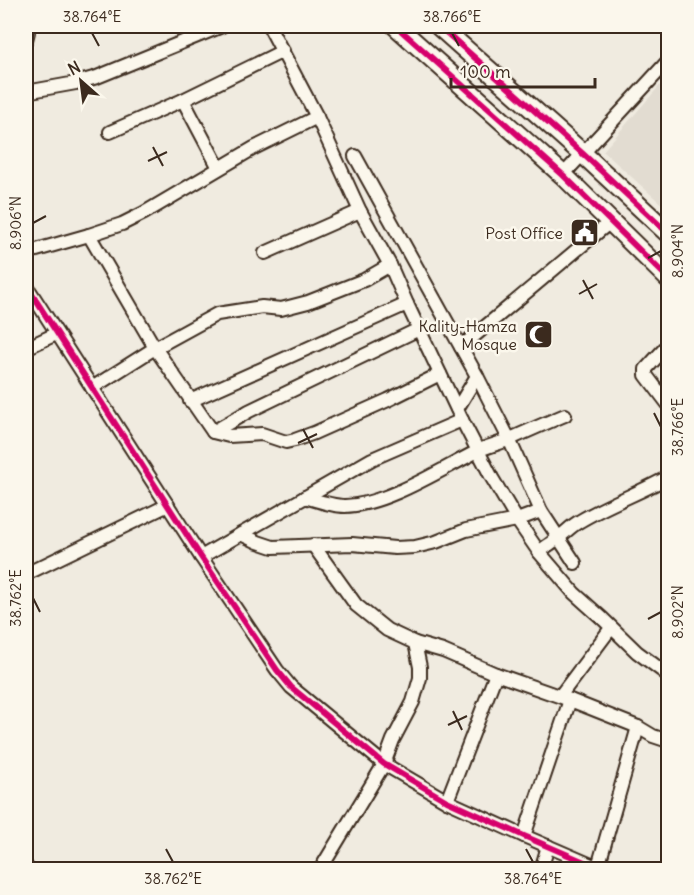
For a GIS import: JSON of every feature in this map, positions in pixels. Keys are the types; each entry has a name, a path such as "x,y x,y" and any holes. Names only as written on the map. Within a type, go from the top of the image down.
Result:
{"main road":[{"path":"396,26 563,176 669,278"},
{"path":"439,26 669,233"}],"street":[{"path":"26,26 28,32 26,40"},
{"path":"26,92 97,77 222,26"},
{"path":"269,26 317,117 360,211 390,265 460,415 517,520 539,552 574,593 637,652 669,675"},
{"path":"110,132 183,100 283,51"},
{"path":"563,176 669,61"},
{"path":"183,100 219,168"},
{"path":"26,253 122,224 254,148 317,117"},
{"path":"355,156 477,376 541,511 575,563"},
{"path":"265,252 360,211"},
{"path":"461,347 610,222"},
{"path":"88,235 155,348 213,432 229,436 262,434 286,442 295,440 388,400 440,374"},
{"path":"92,388 155,348 217,314 262,308 281,309 308,302 364,280 390,265"},
{"path":"26,285 201,557 277,670 291,687 384,764 447,801 600,868 638,727"},
{"path":"190,401 407,304"},
{"path":"213,432 249,411 419,329"},
{"path":"26,348 56,334"},
{"path":"669,345 646,369 646,375 669,404"},
{"path":"201,557 372,459 460,415 477,376"},
{"path":"305,497 323,503 345,506 364,504 398,492 442,471 478,450 509,440 565,415"},
{"path":"539,552 567,529 590,515 669,477"},
{"path":"26,574 168,505"},
{"path":"241,534 258,543 273,547 352,544 395,548 415,547 473,528 517,520 541,511"},
{"path":"312,545 356,605 387,630 415,644 443,651 496,675 565,698 669,741"},
{"path":"524,836 565,698 611,628"},
{"path":"324,868 384,764 393,740 413,702 420,678 415,644"},
{"path":"447,801 496,675"},
{"path":"541,870 548,846"}],"shaded area":[{"path":"668,76 668,210 603,151"}],"cycle path":[{"path":"396,26 563,175 668,278"},
{"path":"439,26 668,233"},
{"path":"26,285 201,557 277,670 291,687 384,764 447,801 603,870"}],"place":[{"name":"Post Office","path":"584,233"},
{"name":"Kality-Hamza Mosque","path":"538,335"}]}
